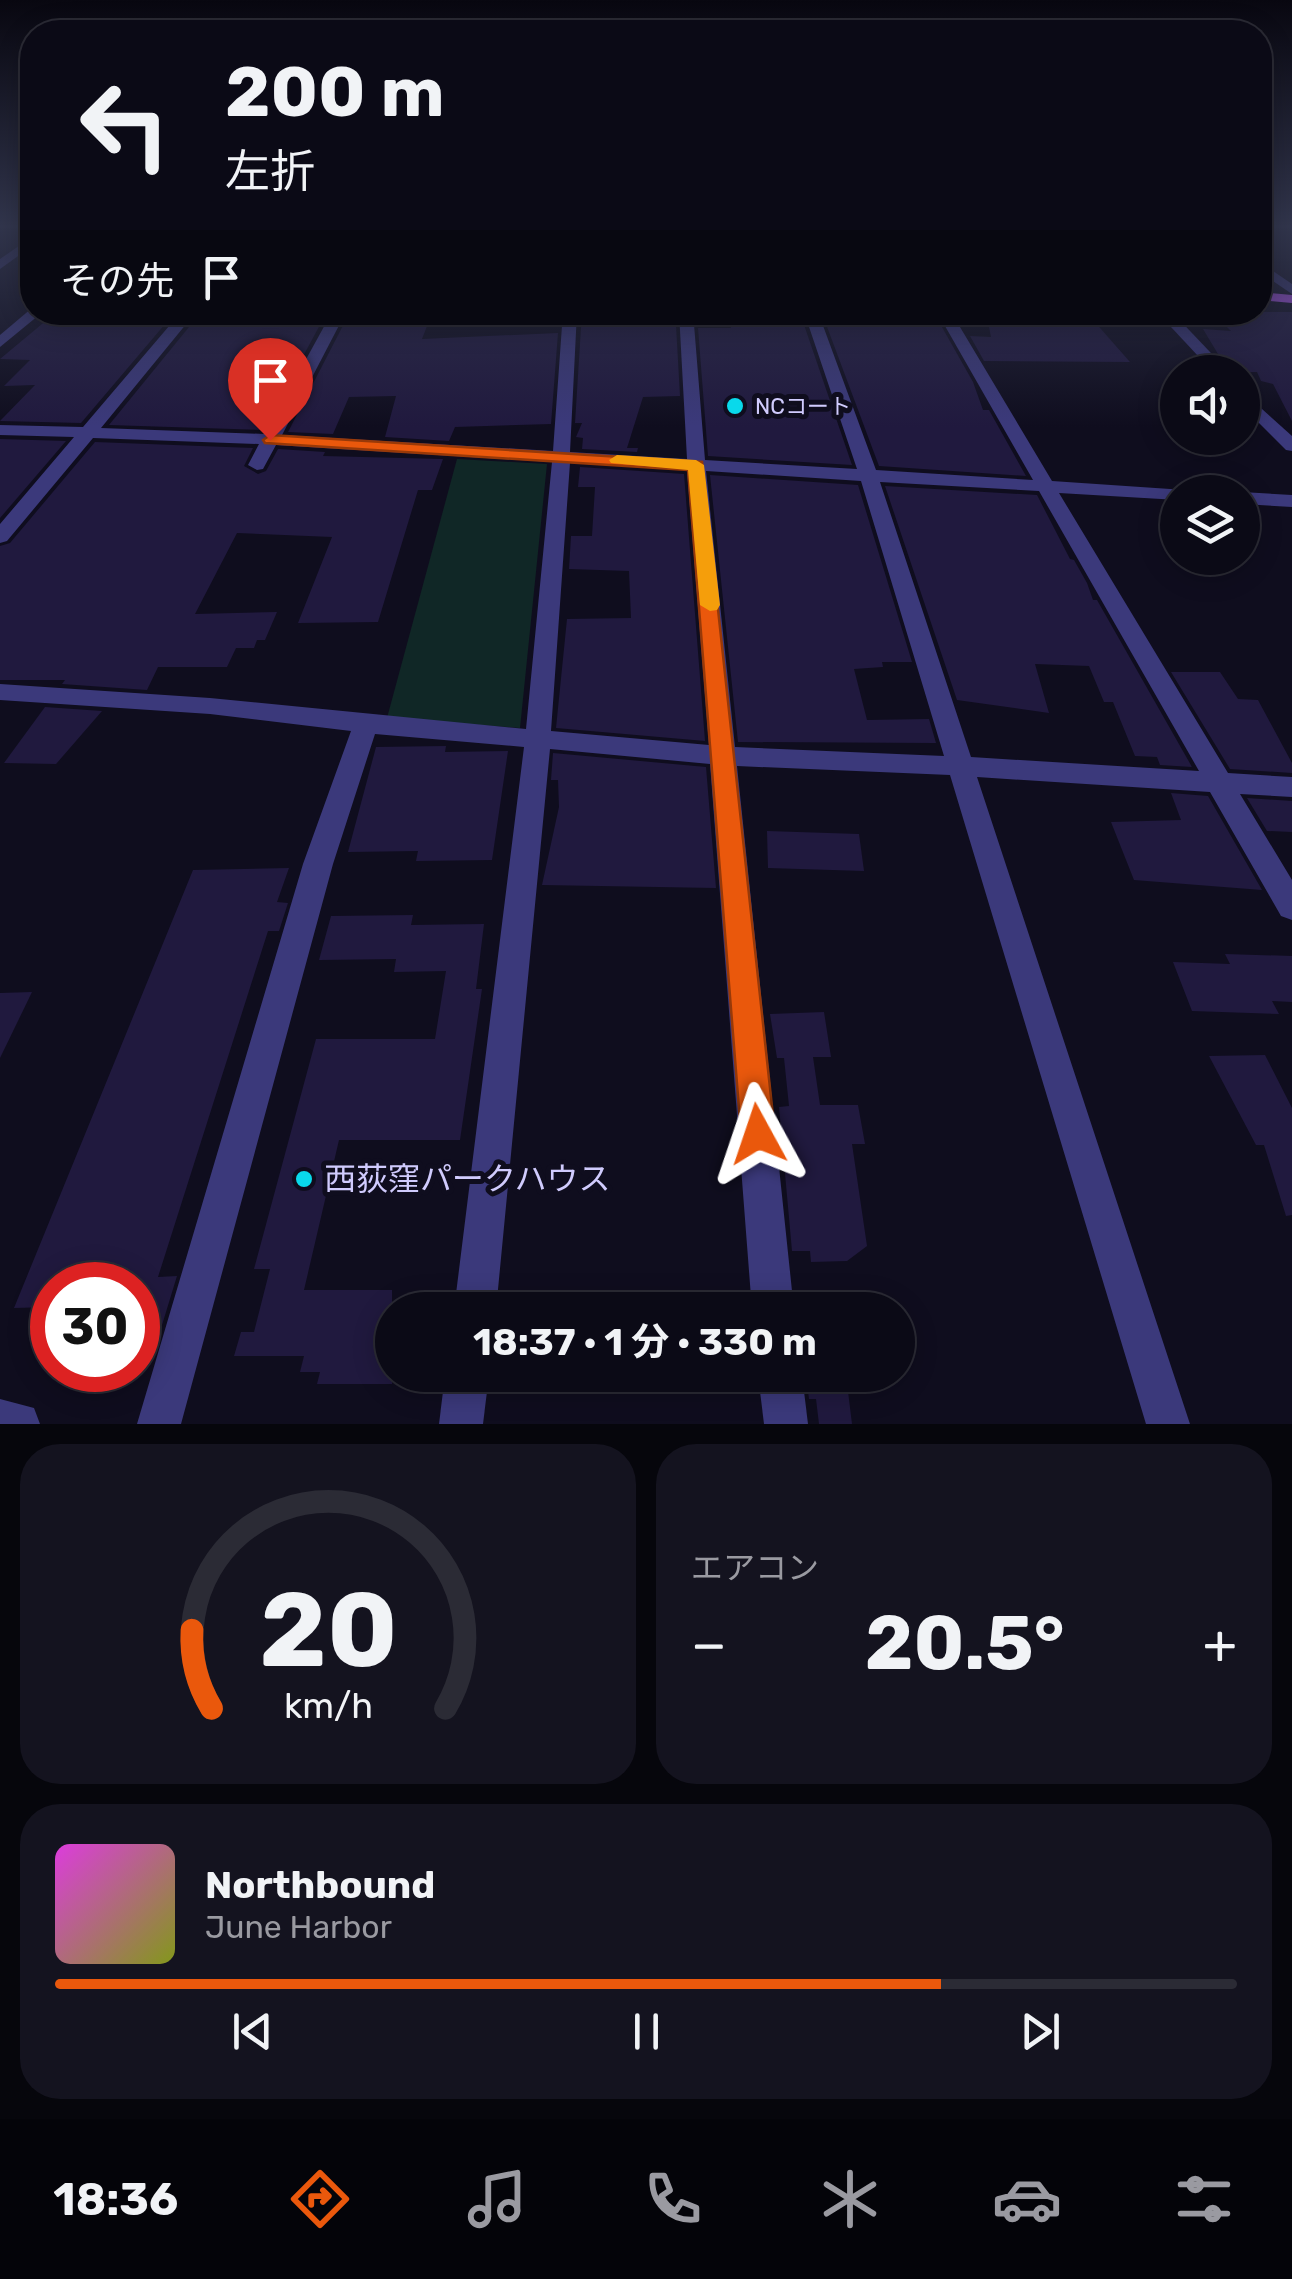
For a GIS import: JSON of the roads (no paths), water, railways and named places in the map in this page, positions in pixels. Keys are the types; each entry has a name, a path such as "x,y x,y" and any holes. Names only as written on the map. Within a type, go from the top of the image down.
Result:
{"street":[{"path":"0,343 20,325"},
{"path":"0,537 178,325"},
{"path":"257,465 332,325"},
{"path":"477,1292 524,896 564,456 569,325"},
{"path":"687,325 696,465 771,1292"},
{"path":"816,325 868,476 1168,1424"},
{"path":"952,325 1292,908"},
{"path":"1176,325 1205,355"},
{"path":"1260,414 1292,446"},
{"path":"0,430 270,440 1160,493"},
{"path":"1260,499 1292,502"},
{"path":"0,692 210,706 724,756 1292,787"},
{"path":"159,1424 322,852 366,724"},
{"path":"462,1424 465,1392"},
{"path":"782,1392 786,1424"},
{"path":"0,1421 18,1424"}],"place":[{"name":"NCコート","path":"735,406"},
{"name":"西荻窪パークハウス","path":"304,1179"}]}
